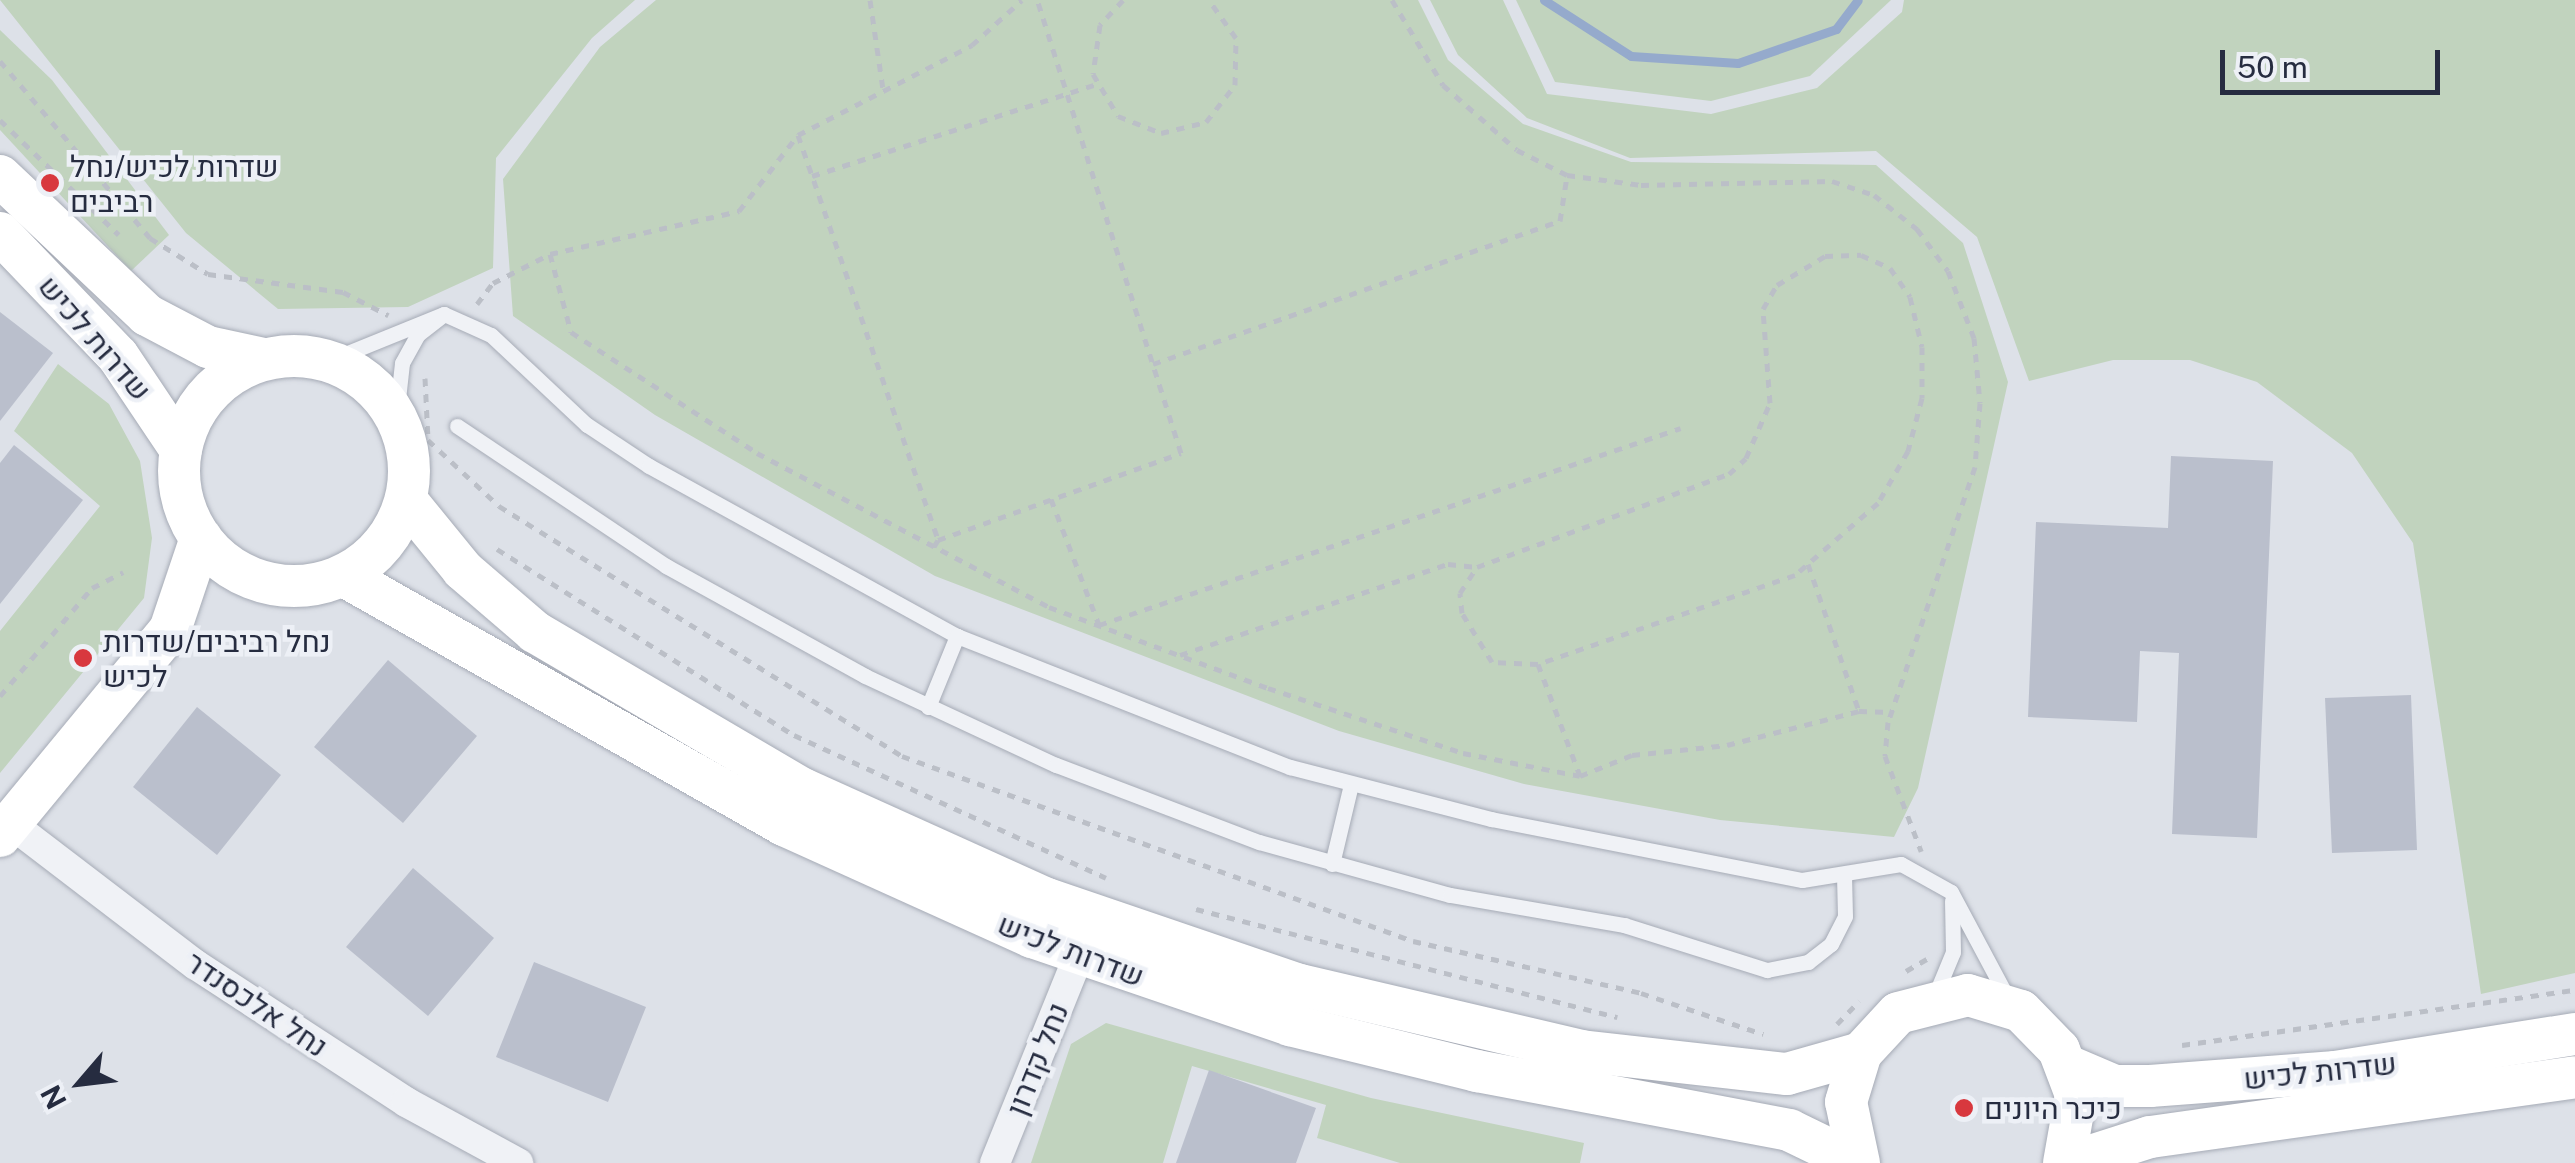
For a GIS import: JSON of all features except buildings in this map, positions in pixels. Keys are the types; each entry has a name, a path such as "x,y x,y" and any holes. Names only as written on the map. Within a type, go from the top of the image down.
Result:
{"street":[{"name":"שדרות לכיש","path":"0,176 147,315 208,347 264,359"},
{"name":"שדרות לכיש","path":"0,233 118,356 181,450"},
{"path":"264,359 328,361 368,382 396,417 409,456 406,500 388,539 344,576 301,586 257,580 200,538 180,489 181,450 204,399 264,359"},
{"name":"שדרות לכיש","path":"406,500 440,542 535,632 706,736 910,840 1120,927 1318,990 1581,1051 1787,1074 1861,1053"},
{"path":"170,630 200,538"},
{"name":"שדרות לכיש","path":"344,576 784,824 1079,955 1382,1049 1789,1130 1858,1163"},
{"path":"5,829 170,630 257,580"},
{"name":"נחל אלכסנדר","path":"5,829 212,976 406,1102 518,1163"},
{"name":"נחל קדרון","path":"996,1163 1079,955"},
{"path":"1858,1163 1846,1102 1861,1053 1898,1013 1932,998 1986,997 2020,1011 2068,1066 2076,1124 2067,1163"},
{"name":"שדרות לכיש","path":"2068,1066 2115,1086 2150,1086 2335,1072 2575,1034"},
{"name":"שדרות לכיש","path":"2067,1163 2150,1137 2575,1076"}],"lane":[{"path":"396,417 402,363 418,334 444,314"},
{"path":"328,361 444,314 466,318 587,425 650,466 957,636 1173,726 1352,784 1636,852 1802,880 1900,864 1930,874 1951,892 2020,1011"},
{"path":"457,426 666,566 928,707 1150,803 1332,864 1450,895 1624,925 1767,970 1808,962 1831,944 1845,916 1844,875"},
{"path":"928,707 957,636"},
{"path":"1332,864 1352,784"},
{"path":"1932,998 1953,952 1951,892"}],"path":[{"path":"870,0 883,89"},
{"path":"466,318 493,283 550,254 739,211 798,135 972,45 1022,0"},
{"path":"932,550 938,540 1181,452 1037,0"},
{"path":"1123,0 1096,36 1097,84 1118,116 1138,128 1184,131 1206,122 1224,106 1239,62 1231,27 1209,0"},
{"path":"1392,0 1444,85 1517,150 1567,175 1641,185 1832,180 1888,206 1948,271 1974,338 1980,403 1975,467 1891,712 1885,756 1930,874"},
{"path":"812,176 1097,84"},
{"path":"798,135 938,540"},
{"path":"1153,364 1560,221 1567,175"},
{"path":"550,254 571,332 757,453 932,550 1099,625 1463,753 1580,776 1632,755 1727,744 1859,712 1891,712"},
{"path":"1179,655 1448,564 1477,568 1729,474 1746,458 1770,403 1762,336 1770,297 1796,270 1826,256 1861,255 1890,268 1910,296 1922,398 1908,451 1878,503 1808,564 1538,664 1492,662 1474,642 1460,593 1477,568"},
{"path":"1099,625 1681,428"},
{"path":"1051,499 1099,625"},
{"path":"440,542 470,532 794,735 1109,880"},
{"path":"1808,564 1859,712"},
{"path":"0,696 92,588 124,572"},
{"path":"1538,664 1580,776"},
{"path":"1181,905 1628,1020"},
{"path":"2168,1047 2575,990"}],"green space":[{"path":"0,0 635,0 592,38 496,158 493,268 408,307 278,309 186,233"},
{"path":"656,0 1418,0 1448,60 1523,124 1631,162 1876,165 1963,243 2008,382 1918,788 1894,837 1720,820 1524,784 1339,731 935,576 655,415 513,316 503,179 600,47"},
{"path":"1430,0 1503,0 1547,94 1711,114 1817,88 1902,12 1904,0 2575,0 2575,973 2481,994 2413,543 2352,453 2257,382 2190,360 2113,360 2029,381 1977,237 1876,151 1630,158 1527,118 1458,55"},
{"path":"1516,0 1891,0 1810,76 1711,101 1555,82"},
{"path":"0,30 52,80 169,235 131,271 0,130"},
{"path":"58,364 109,404 140,461 152,538 144,598 0,773 0,631 100,506 14,431"},
{"path":"1106,1023 1371,1098 1584,1143 1580,1163 1400,1163 1317,1138 1326,1105 1192,1066 1163,1163 1031,1163 1071,1044"}],"waterway":[{"path":"1544,0 1631,56 1738,63 1836,29 1858,0"}],"place":[{"name":"שדרות לכיש/נחל רביבים","path":"50,183"},
{"name":"נחל רביבים/שדרות לכיש","path":"83,658"},
{"name":"כיכר היונים","path":"1964,1108"}]}
